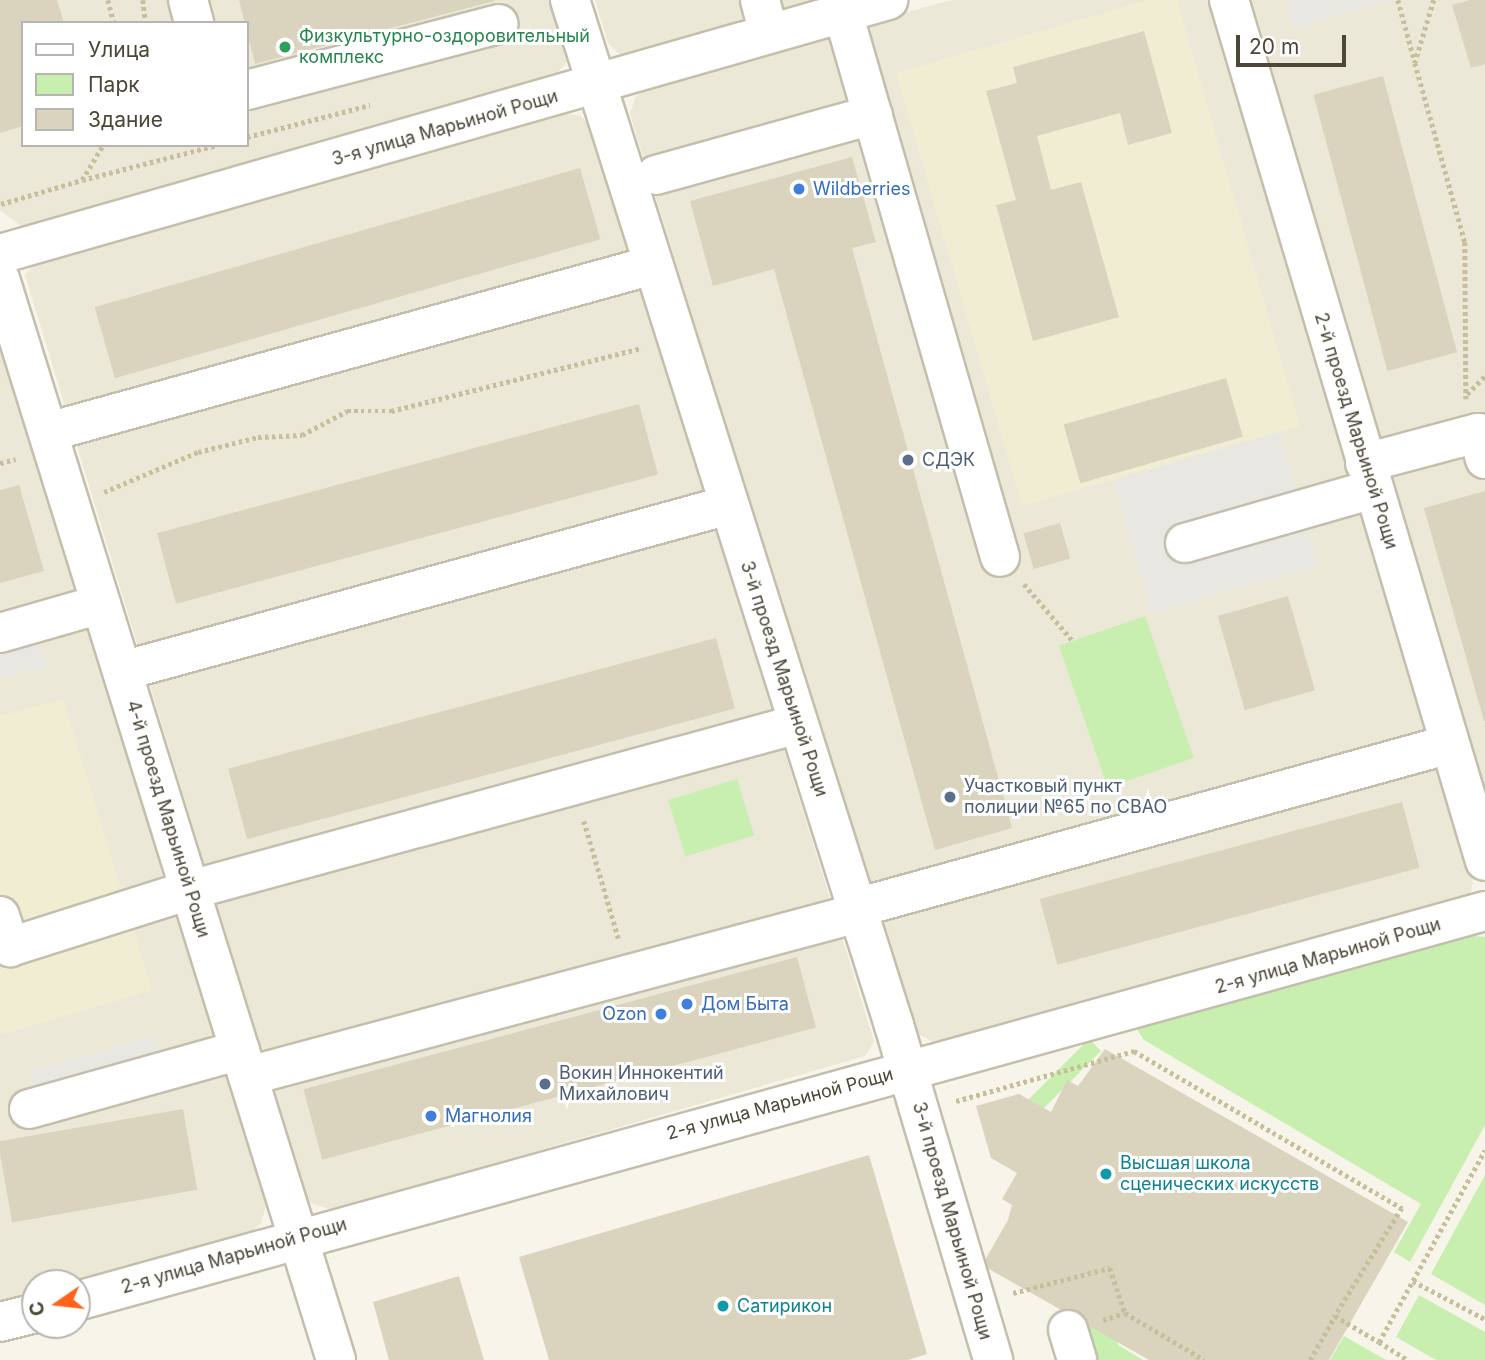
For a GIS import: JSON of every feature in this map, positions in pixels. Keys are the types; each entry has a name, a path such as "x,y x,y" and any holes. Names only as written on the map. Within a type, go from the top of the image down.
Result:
{"street":[{"path":"188,0 193,21"},
{"name":"3-й проезд Марьиной Рощи","path":"570,0 907,1069 993,1360"},
{"name":"3-я улица Марьиной Рощи","path":"0,254 596,86 764,17 843,13 888,0"},
{"name":"2-й проезд Марьиной Рощи","path":"1229,0 1485,861"},
{"path":"843,13 1000,556"},
{"path":"248,90 498,24"},
{"path":"656,175 873,115"},
{"path":"48,432 653,265"},
{"name":"4-й проезд Марьиной Рощи","path":"0,279 336,1360"},
{"path":"1185,543 1369,476 1472,448"},
{"path":"122,671 729,505"},
{"path":"0,633 101,604"},
{"path":"0,916 10,947 190,890 798,724"},
{"path":"29,1109 244,1063 629,974 1450,744"},
{"name":"2-я улица Марьиной Рощи","path":"91,1297 1485,911"},
{"path":"0,1322 21,1316"}],"path":[{"path":"107,0 113,21"},
{"path":"143,0 146,21"},
{"path":"1398,0 1465,242 1467,394 1472,448"},
{"path":"1415,63 1434,0"},
{"path":"82,180 102,147"},
{"path":"1,204 209,147"},
{"path":"97,495 198,452 258,437 302,435 347,411 391,411 643,348"},
{"path":"1467,394 1485,376"},
{"path":"0,463 17,459"},
{"path":"1000,556 1073,641"},
{"path":"573,785 629,974"},
{"path":"954,1111 955,1102 1134,1051 1402,1208 1310,1360"},
{"path":"1379,1342 1485,1150"},
{"path":"1007,1304 1005,1295 1110,1268 1125,1313 1204,1360"},
{"path":"1413,1281 1485,1319"},
{"path":"1109,1318 1125,1313"},
{"path":"1335,1316 1408,1360"}],"shaded area":[{"path":"0,0 554,0 571,57 554,77 21,226 0,210"},
{"path":"595,0 842,0 622,57 608,43"},
{"path":"951,0 1213,0 1473,882 1470,896 940,1045 913,1032 630,114 635,98 649,85"},
{"path":"1148,0 1177,0 1300,426 1022,506 896,73"},
{"path":"1247,0 1485,0 1485,818"},
{"path":"1286,0 1391,0 1294,28"},
{"path":"568,114 581,116 592,128 874,1041 865,1056 333,1210 307,1202 25,275 36,263"},
{"path":"0,342 267,1203 261,1223 245,1237 91,1278 91,1269 21,1269 21,1297 0,1303"},
{"path":"1279,432 1317,566 1152,613 1114,479"},
{"path":"40,642 47,666 0,679 0,653"},
{"path":"63,699 152,990 0,1035 0,716"},
{"path":"155,1036 162,1061 36,1097 29,1072"}],"green space":[{"path":"1145,616 1194,758 1108,787 1059,646"},
{"path":"737,779 754,835 685,856 668,800"},
{"path":"1463,935 1485,937 1485,1125 1410,1262 1394,1252 1421,1204 1144,1040 1134,1024"},
{"path":"1089,1039 1101,1051 1012,1140 1000,1128"},
{"path":"1485,1175 1485,1305 1431,1274"},
{"path":"1088,1245 1118,1345 1143,1360 1097,1360 1064,1251"},
{"path":"1419,1295 1485,1332 1485,1360 1436,1360 1396,1337"},
{"path":"1344,1336 1386,1360 1330,1360"}],"building":[{"path":"0,0 57,0 63,21 21,21 21,127 0,133"},
{"name":"Физкультурно-оздоровительный комплекс","path":"239,0 494,0 255,64 248,36 248,21 244,21"},
{"path":"1470,0 1485,0 1485,64 1471,68 1452,5"},
{"path":"1144,31 1172,133 1128,145 1120,113 1037,136 1051,190 1081,182 1119,317 1033,341 996,205 1016,200 986,91 1017,83 1013,67"},
{"path":"1383,76 1457,352 1387,371 1313,95"},
{"path":"852,157 876,242 852,248 1012,828 935,850 774,269 713,286 690,201"},
{"path":"580,168 600,239 115,378 95,307"},
{"path":"1226,378 1243,437 1080,483 1064,425"},
{"path":"639,404 658,475 176,604 157,533"},
{"path":"19,485 44,571 0,583 0,490"},
{"path":"1485,491 1485,721 1484,721 1424,508"},
{"path":"1060,523 1070,559 1034,569 1023,533"},
{"path":"1288,596 1315,690 1245,710 1218,616"},
{"path":"716,638 735,709 247,839 228,769"},
{"path":"1402,802 1420,868 1057,965 1040,899"},
{"path":"797,957 816,1028 322,1160 303,1089"},
{"path":"1105,1049 1408,1222 1329,1360 1149,1360 982,1265 1008,1220 1012,1205 1002,1199 1017,1173 991,1158 976,1106 1019,1094 1051,1112 1067,1080 1078,1086"},
{"path":"183,1109 197,1190 12,1222 0,1141"},
{"name":"Сатирикон","path":"869,1155 927,1354 908,1360 549,1360 519,1257"},
{"path":"459,1276 484,1360 389,1360 373,1302"}],"place":[{"name":"Физкультурно-оздоровительный комплекс","path":"285,47"},
{"name":"Wildberries","path":"799,189"},
{"name":"СДЭК","path":"908,460"},
{"name":"Участковый пункт полиции №65 по СВАО","path":"950,797"},
{"name":"Дом Быта","path":"687,1004"},
{"name":"Ozon","path":"661,1014"},
{"name":"Вокин Иннокентий Михайлович","path":"545,1084"},
{"name":"Магнолия","path":"431,1116"},
{"name":"Высшая школа сценических искусств","path":"1106,1174"},
{"name":"Сатирикон","path":"723,1306"}]}
